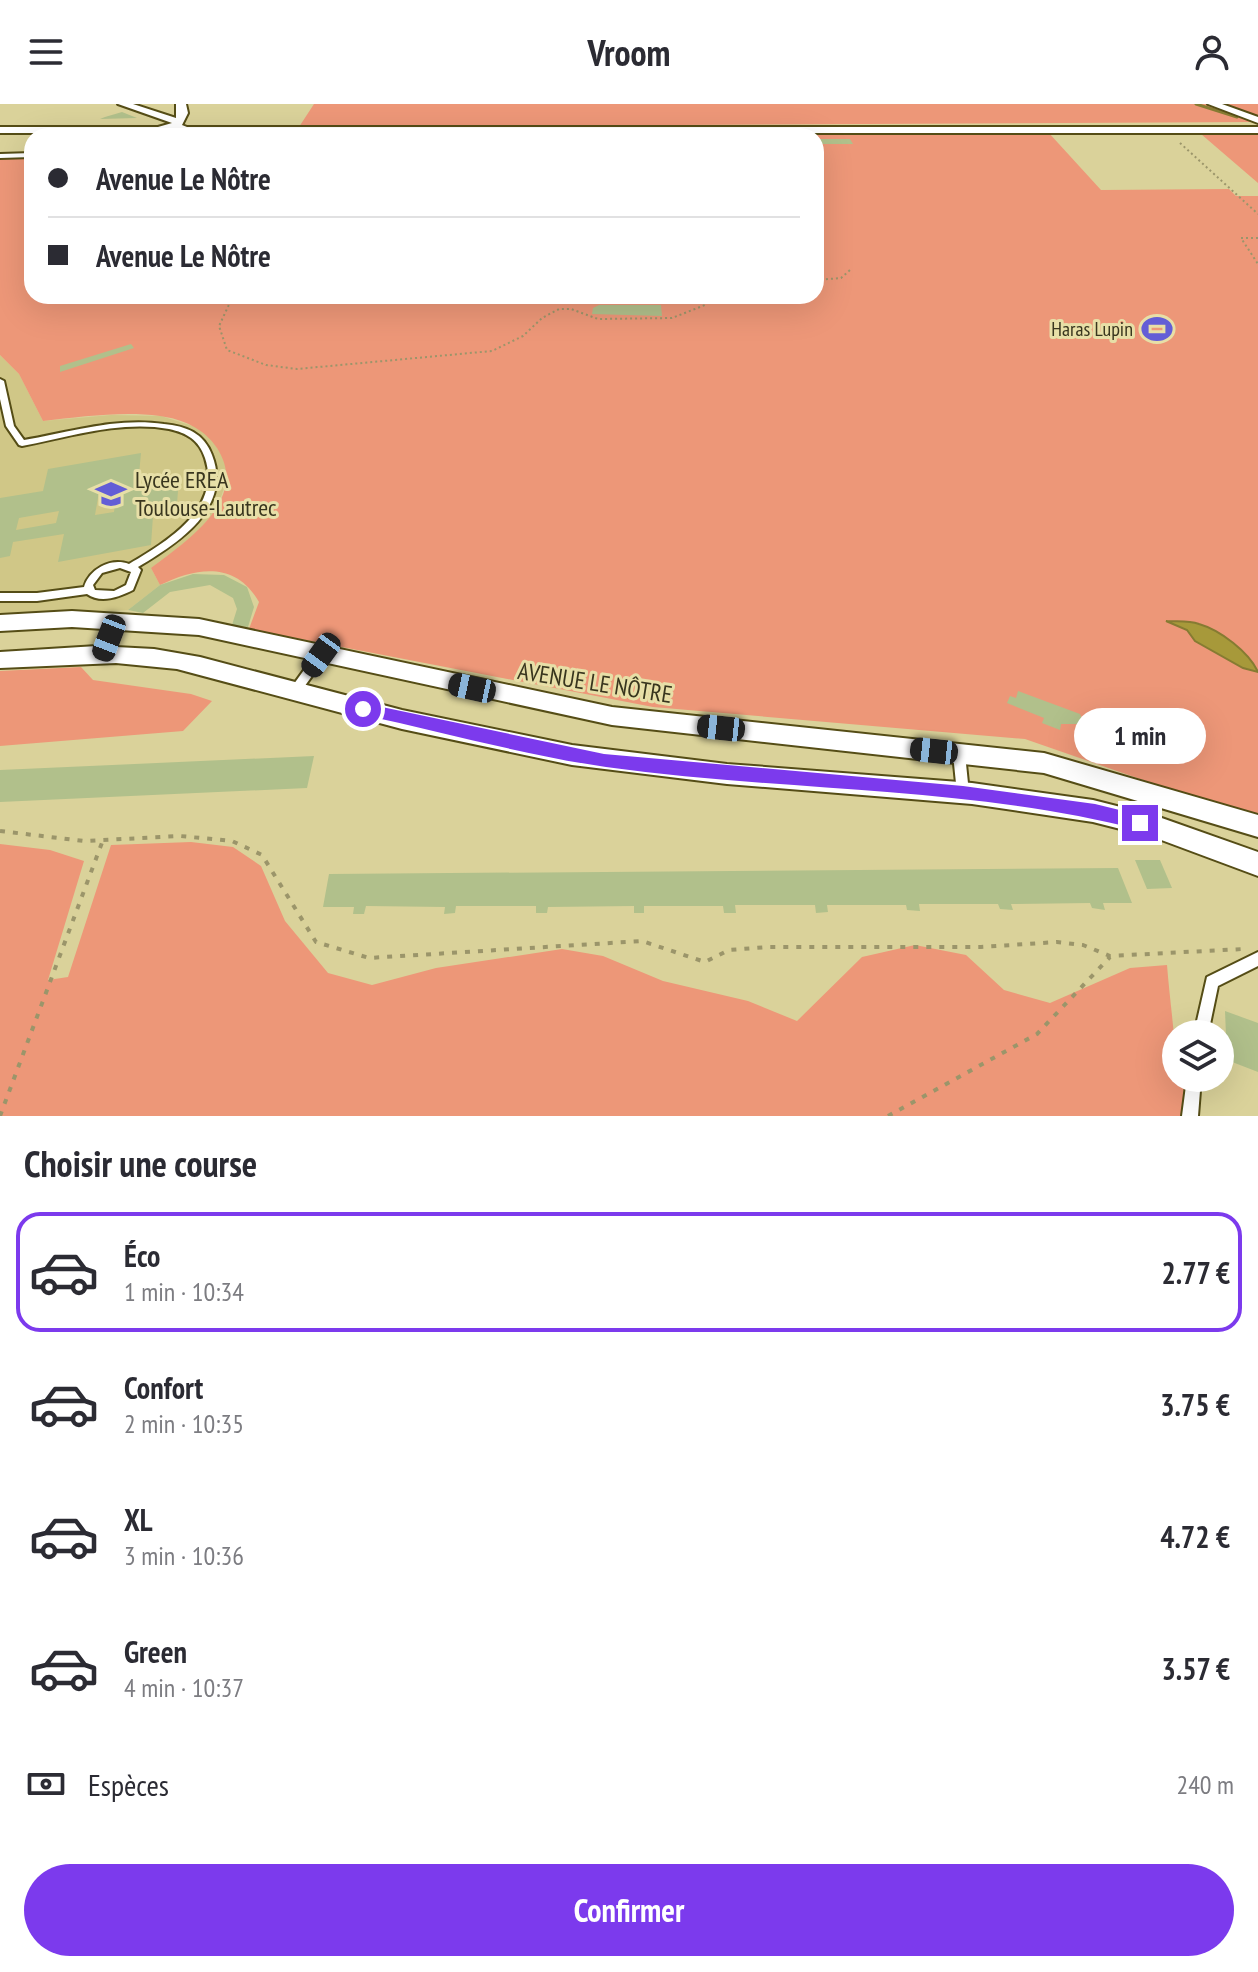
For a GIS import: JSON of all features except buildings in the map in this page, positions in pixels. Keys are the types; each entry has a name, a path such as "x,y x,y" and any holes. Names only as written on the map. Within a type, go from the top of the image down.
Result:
{"street":[{"path":"123,104 179,128 183,113 181,104"},
{"path":"1201,104 1216,105 1258,120"},
{"path":"824,129 1258,130"},
{"path":"0,130 24,130"},
{"name":"AVENUE LE NÔTRE","path":"0,623 116,621 199,627 612,716 1044,763 1258,826"},
{"path":"0,660 102,655 151,657 196,664 435,726 604,760 963,793 1095,811 1140,823 1258,864"}],"lane":[{"path":"0,156 24,155"},
{"path":"0,381 10,426 22,443 121,427 159,426 188,431 201,441 213,462 210,493 190,526 168,546 132,566"},
{"path":"0,597 37,597 89,590 106,597 123,591 135,581 136,570 120,564 99,571 90,580 89,590"},
{"path":"102,655 116,621"},
{"path":"295,691 321,655"},
{"path":"959,754 963,793"},
{"path":"1204,1020 1212,982 1258,959"},
{"path":"1190,1116 1193,1092"}],"path":[{"path":"1168,143 1182,143 1258,214"},
{"path":"1258,238 1241,238 1258,264"},
{"path":"824,279 841,278 850,270"},
{"path":"229,304 219,326 227,350 266,365 297,369 492,351 523,336 542,318 559,309 571,309 598,319 672,318 698,311 705,304"},
{"path":"0,831 103,840 180,836 232,841 262,855 316,942 369,958 642,941 705,962 729,950 768,947 981,947 1057,942 1083,945 1110,956 1258,948"},
{"path":"0,1116 103,840"},
{"path":"888,1116 1037,1034 1110,956"}],"shaded area":[{"path":"314,104 1258,104 1258,122 299,127"},
{"path":"1200,131 1258,133 1258,183 1201,134"},
{"path":"1048,132 1101,190 1229,189 1236,196 1258,196 1258,820 1025,739 653,707 249,629 259,602 239,580 215,571 188,574 160,585 151,568 196,532 220,501 226,484 225,467 212,441 192,426 160,416 116,414 43,421 19,374 0,355 0,156 24,156 24,304 824,304 824,133"},
{"name":"Lycée EREA Toulouse-Lautrec","path":"0,355 19,374 43,421 111,415 161,416 196,427 211,438 225,460 227,479 217,509 194,536 151,568 160,585 128,610 0,616"},
{"path":"1166,621 1195,623 1216,631 1241,650 1258,672 1243,668 1195,641 1187,630"},
{"path":"81,667 93,680 191,694 212,701 183,731 0,746 0,671"},
{"path":"191,842 233,847 261,866 285,921 328,973 372,985 436,968 562,949 603,956 663,981 748,1001 797,1021 862,957 915,945 966,955 1004,990 1050,1003 1130,968 1167,965 1172,1020 1162,1020 1162,1092 1186,1092 1188,1116 0,1116 0,844 50,850 84,861 48,980 68,977 111,845"}],"waterway":[{"path":"1196,104 1237,117"}],"place":[{"name":"Haras Lupin","path":"1157,329"},
{"name":"Lycée EREA Toulouse-Lautrec","path":"111,494"}],"route":[{"path":"363,709 604,760 708,772 963,793 1095,811 1140,823"}]}
